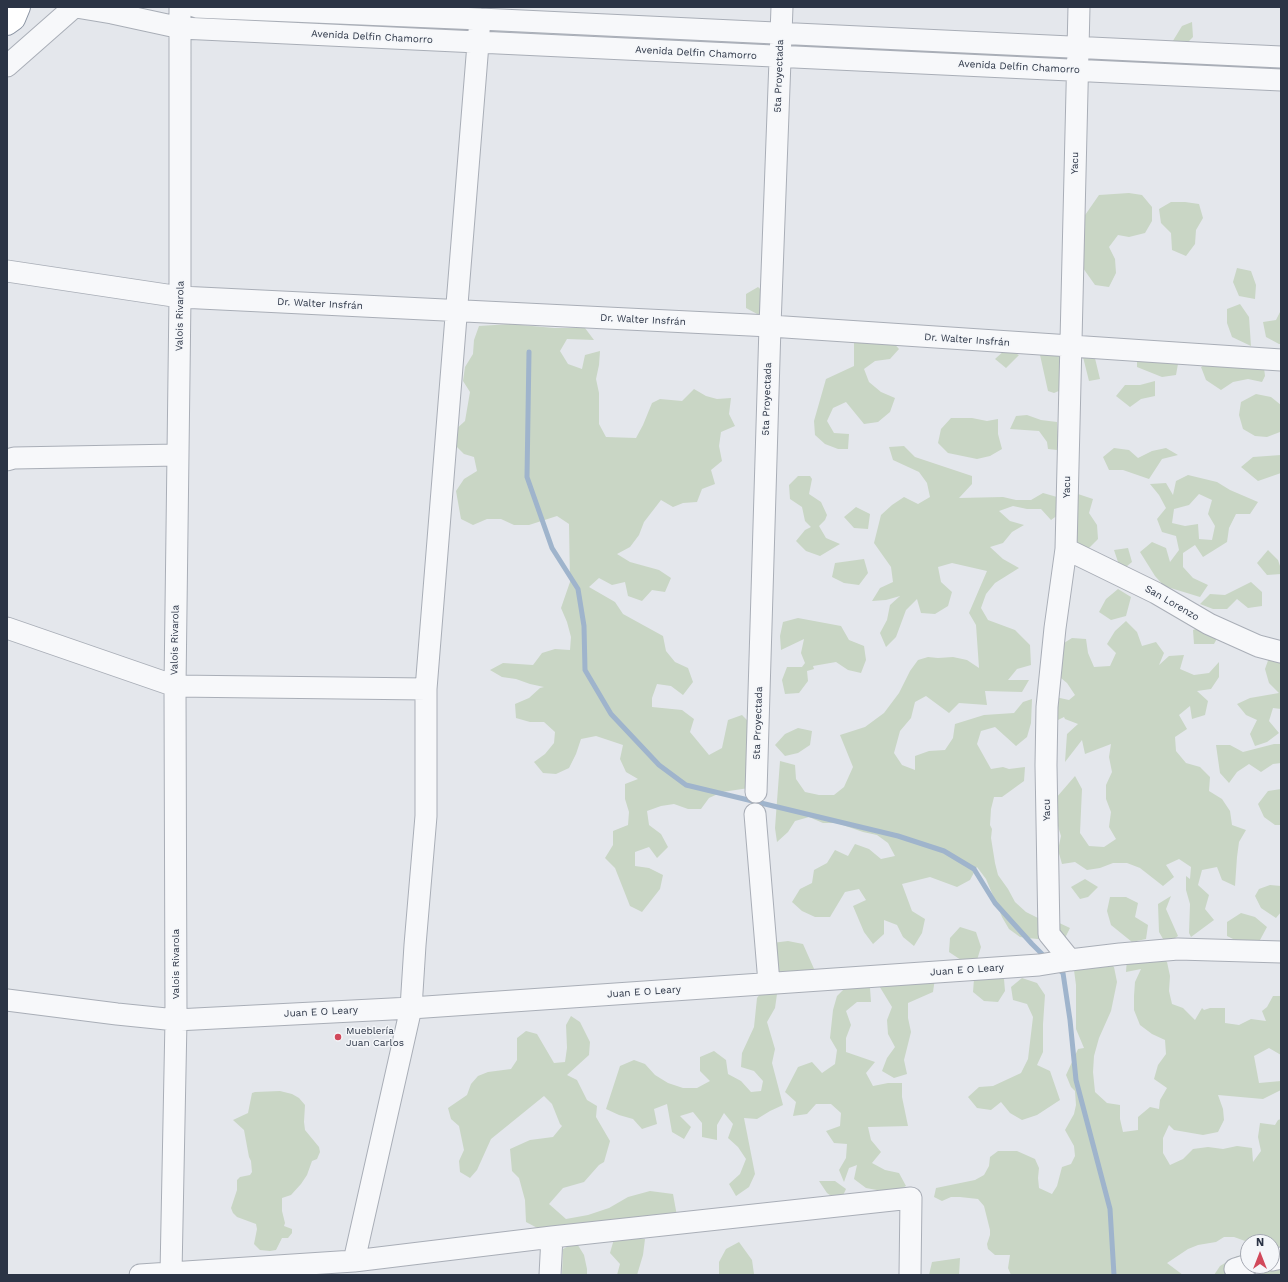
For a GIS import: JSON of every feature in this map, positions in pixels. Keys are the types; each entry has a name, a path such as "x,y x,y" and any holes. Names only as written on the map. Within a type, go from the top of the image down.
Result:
{"highway":[{"path":"7,24 14,19 19,7"}],"street":[{"name":"Avenida Delfin Chamorro","path":"75,7 112,13 180,17 455,41 1281,80"},
{"path":"7,66 75,7"},
{"name":"Avenida Delfin Chamorro","path":"180,17 185,7"},
{"path":"196,7 454,12 480,19 1078,48 1281,56"},
{"name":"5ta Proyectada","path":"756,792 770,326 782,7"},
{"name":"Yacu","path":"1066,961 1049,934 1046,765 1047,706 1054,628 1066,549 1079,7"},
{"path":"454,12 455,41"},
{"name":"Valois Rivarola","path":"171,1273 176,1020 175,686 180,297 180,17"},
{"path":"354,1261 411,1008 426,816 426,689 480,19"},
{"name":"Dr. Walter Insfrán","path":"7,271 180,297 770,326 1281,360"},
{"path":"7,460 14,458 177,455"},
{"name":"San Lorenzo","path":"1066,549 1156,592 1209,624 1258,646 1281,652"},
{"path":"7,628 175,686 426,689"},
{"path":"755,814 769,983"},
{"name":"Juan E O Leary","path":"7,1000 176,1020 411,1008 1040,965 1120,954 1178,949 1281,952"},
{"path":"140,1275 354,1261 552,1237 911,1198 910,1275"},
{"path":"550,1275 552,1237"}],"green space":[{"path":"1192,22 1193,37 1186,44 1171,44 1182,26"},
{"path":"1129,193 1142,195 1152,207 1152,221 1145,233 1129,237 1118,235 1109,247 1115,259 1116,273 1109,287 1095,285 1078,261 1083,218 1099,195"},
{"path":"1171,202 1199,204 1203,218 1196,230 1195,244 1186,256 1172,250 1171,233 1161,223 1159,209"},
{"path":"1237,268 1251,271 1256,285 1255,299 1239,296 1233,282"},
{"path":"758,287 767,295 764,311 759,315 746,308 746,294"},
{"path":"1240,304 1249,317 1251,346 1232,337 1227,323 1227,309"},
{"path":"1281,310 1281,344 1279,344 1266,337 1263,322 1276,320"},
{"path":"510,324 554,328 585,328 594,340 567,339 560,351 568,364 582,369 585,355 600,351 596,379 599,393 599,424 606,437 636,438 652,403 660,399 682,401 694,389 706,396 717,399 731,398 729,414 735,426 721,432 719,446 722,461 711,470 715,484 702,489 697,502 683,503 673,507 661,500 644,522 639,535 630,547 617,554 630,562 659,570 671,578 665,592 652,590 642,601 628,596 625,582 612,585 599,578 589,587 615,602 623,614 663,636 666,651 675,662 688,668 693,682 683,695 671,686 657,684 652,698 652,707 682,710 694,719 690,732 709,755 722,748 728,720 742,715 753,726 749,788 722,792 709,798 701,809 688,809 674,804 661,806 647,811 649,825 661,834 668,847 657,858 649,847 635,852 635,866 649,868 663,875 660,889 642,912 630,906 615,868 605,858 613,845 613,831 628,825 629,812 625,799 625,784 638,779 626,772 620,759 623,745 596,736 581,739 569,768 556,774 543,773 534,762 545,754 554,743 555,732 544,722 530,722 516,718 515,704 529,698 540,688 544,687 516,679 502,677 490,670 503,663 533,665 542,653 555,649 570,650 571,637 561,608 570,582 569,524 557,516 529,525 514,525 501,519 487,519 473,525 461,519 456,491 464,479 477,471 474,457 464,454 454,444 454,431 465,421 470,392 463,381 465,367 473,354 474,340 479,326"},
{"path":"854,337 888,337 899,349 890,359 875,361 864,369 869,382 881,392 895,398 890,412 878,422 864,424 846,402 833,408 827,421 834,433 849,434 848,449 838,449 825,444 815,435 814,421 826,379 854,366"},
{"path":"1006,349 1019,355 1006,368 995,359"},
{"path":"1050,350 1061,356 1068,387 1054,393 1048,391 1040,355"},
{"path":"1093,350 1100,379 1089,381 1082,353"},
{"path":"1137,353 1179,358 1176,375 1162,377 1137,367"},
{"path":"1213,360 1264,368 1265,376 1262,382 1248,379 1233,382 1221,390 1206,380 1201,367"},
{"path":"1155,381 1155,396 1141,399 1130,407 1116,396 1125,385 1140,385"},
{"path":"1256,394 1271,397 1281,405 1280,432 1267,437 1255,436 1243,429 1239,415 1241,402"},
{"path":"1027,415 1041,420 1057,422 1057,450 1048,449 1047,442 1039,431 1010,429 1016,416"},
{"path":"951,418 972,418 987,421 998,419 998,434 1002,449 990,456 977,459 948,453 938,443 941,429"},
{"path":"904,446 915,457 972,476 972,484 959,498 1003,497 1016,500 1031,500 1043,493 1057,497 1058,515 1051,520 1041,509 1027,509 1013,506 999,511 1010,521 1024,525 1012,532 1003,543 990,547 1003,559 1019,568 995,583 986,594 981,608 988,620 1015,630 1030,645 1031,665 1017,669 1008,680 1029,680 1022,692 985,691 987,705 959,703 949,713 926,696 915,702 911,718 900,731 894,753 902,765 915,770 915,756 929,751 945,750 953,738 955,724 984,715 1014,713 1023,702 1032,699 1031,723 1027,737 1016,746 995,727 981,731 977,744 991,769 1003,767 1009,769 1025,767 1024,781 1002,797 994,797 991,809 990,825 992,829 991,838 995,863 998,875 1015,902 1026,912 1040,919 1055,921 1070,928 1063,942 1020,937 1009,929 1002,917 986,879 977,867 970,880 957,887 930,877 902,884 912,911 925,919 922,933 914,946 903,937 897,925 884,920 884,934 873,944 864,932 853,906 866,900 859,889 845,892 830,917 815,917 802,911 792,902 800,889 812,883 814,870 827,863 835,850 848,856 855,844 869,849 881,859 895,856 888,843 877,835 837,823 823,823 809,817 795,821 788,832 777,842 775,828 780,761 795,765 796,779 805,792 819,795 834,795 844,787 853,767 840,735 865,727 884,713 899,693 910,671 918,660 928,657 953,657 967,660 979,668 976,625 969,613 987,571 952,563 938,567 941,582 952,592 948,606 935,614 921,613 917,599 906,610 896,637 886,647 880,633 887,620 890,605 900,596 886,600 872,601 880,588 893,582 891,567 874,543 881,515 904,497 918,504 930,497 927,483 919,472 893,460 889,447"},
{"path":"1114,448 1129,450 1138,458 1152,451 1166,448 1178,455 1162,459 1149,479 1123,470 1109,470 1103,457"},
{"path":"1281,455 1281,473 1258,481 1241,467 1253,457"},
{"path":"1188,475 1217,482 1230,490 1258,502 1250,514 1236,514 1229,528 1227,542 1203,557 1195,545 1183,553 1183,567 1193,578 1208,585 1200,597 1164,586 1155,576 1140,552 1152,542 1166,548 1170,562 1179,550 1176,536 1162,532 1157,519 1166,508 1159,495 1150,484 1166,483 1173,495 1176,481","holes":["1199,494 1212,500 1208,514 1215,526 1212,540 1199,539 1198,524 1185,526 1172,523 1174,509 1189,505"]},
{"path":"798,476 810,476 812,479 809,494 821,502 827,515 825,520 819,526 826,538 840,544 820,556 806,551 796,541 805,530 811,527 805,521 802,507 790,499 789,485"},
{"path":"1078,494 1093,499 1089,513 1097,525 1098,539 1088,549 1073,552 1073,508"},
{"path":"856,507 870,514 868,529 854,528 844,517"},
{"path":"1128,548 1132,562 1121,571 1114,550"},
{"path":"1268,550 1278,560 1281,574 1267,575 1257,563"},
{"path":"864,559 868,573 859,585 844,583 832,577 835,563"},
{"path":"1251,582 1262,592 1262,606 1248,608 1237,599 1227,609 1213,609 1200,604 1210,594 1225,595"},
{"path":"1118,589 1131,597 1126,616 1111,620 1099,612 1106,599"},
{"path":"798,618 841,626 849,640 864,646 866,660 861,673 848,670 836,662 813,666 814,669 807,671 808,681 799,693 785,694 782,680 787,667 802,667 805,663 801,653 804,639 781,650 780,636 783,622"},
{"path":"1126,621 1137,632 1142,646 1156,642 1164,653 1159,665 1169,656 1184,655 1180,669 1194,675 1209,673 1219,662 1219,677 1211,689 1197,691 1208,701 1205,715 1192,719 1190,706 1179,715 1187,729 1175,737 1176,751 1186,763 1200,767 1210,777 1209,791 1222,799 1230,811 1232,825 1246,830 1239,842 1235,886 1222,880 1217,867 1202,870 1198,885 1209,895 1205,909 1214,920 1191,937 1189,933 1190,904 1186,890 1186,876 1190,879 1191,867 1179,859 1166,865 1174,877 1163,886 1140,868 1127,863 1113,863 1100,868 1087,870 1075,862 1062,864 1058,850 1061,836 1057,823 1056,798 1075,776 1082,789 1080,833 1089,846 1104,847 1116,839 1109,827 1111,812 1106,799 1106,785 1112,772 1109,757 1111,744 1085,754 1082,740 1065,762 1067,734 1078,724 1065,719 1064,717 1058,720 1051,696 1069,700 1075,695 1067,683 1056,674 1059,646 1072,638 1086,639 1088,653 1094,667 1110,666 1116,653 1107,644 1115,631"},
{"path":"1208,624 1221,631 1214,644 1194,644 1193,630"},
{"path":"1281,650 1281,709 1273,708 1269,721 1279,733 1267,742 1255,746 1250,734 1257,720 1246,715 1237,704 1250,698 1279,693 1269,683 1265,669 1270,655"},
{"path":"798,728 812,731 810,745 798,753 785,756 775,745 785,734"},
{"path":"1274,744 1281,744 1281,763 1273,764 1261,772 1249,764 1237,772 1229,783 1220,773 1216,745 1230,745 1243,752"},
{"path":"1281,789 1281,825 1275,825 1264,817 1258,804 1268,791"},
{"path":"1085,879 1098,887 1088,897 1080,899 1071,887"},
{"path":"1270,885 1281,886 1281,912 1276,918 1261,908 1255,896 1259,889"},
{"path":"1171,896 1166,909 1178,936 1166,944 1159,932 1158,904"},
{"path":"1110,897 1126,897 1138,903 1135,917 1148,925 1146,939 1132,942 1111,925 1107,911"},
{"path":"1241,913 1255,917 1267,927 1260,940 1239,942 1227,936 1227,922"},
{"path":"960,927 976,932 981,947 977,960 964,962 949,952 950,938"},
{"path":"788,941 803,944 815,971 791,974 777,971 772,943"},
{"path":"1157,953 1167,962 1170,976 1169,991 1172,1004 1183,1008 1195,1020 1202,1008 1204,1010 1210,1008 1225,1008 1225,1023 1239,1025 1251,1019 1266,1021 1262,1011 1267,1007 1273,996 1281,996 1281,1055 1269,1048 1254,1056 1259,1083 1281,1081 1281,1090 1263,1099 1218,1095 1223,1109 1224,1120 1218,1132 1203,1135 1174,1130 1169,1125 1163,1138 1163,1153 1170,1165 1183,1159 1193,1149 1208,1147 1223,1149 1237,1146 1252,1148 1253,1162 1261,1151 1258,1137 1260,1123 1275,1125 1278,1120 1281,1119 1281,1275 1262,1275 1280,1274 1280,1234 1240,1234 1240,1239 1234,1237 1224,1237 1216,1242 1198,1245 1188,1249 1167,1263 1183,1275 1011,1275 1008,1268 1010,1255 995,1255 988,1249 987,1244 990,1230 984,1206 978,1199 951,1197 942,1201 934,1197 936,1188 975,1180 984,1175 989,1166 990,1157 998,1151 1017,1151 1035,1159 1039,1168 1039,1188 1052,1194 1057,1186 1062,1167 1071,1164 1075,1156 1074,1146 1065,1130 1074,1114 1076,1105 1075,1091 1071,1087 1066,1075 1078,1049 1084,1048 1076,1029 1076,985 1074,970 1076,957 1104,957 1114,967 1117,982 1111,1011 1099,1038 1094,1056 1093,1072 1095,1092 1107,1103 1120,1105 1120,1119 1123,1132 1138,1130 1138,1117 1150,1107 1159,1109 1160,1100 1167,1088 1154,1079 1158,1065 1166,1054 1165,1040 1152,1034 1140,1025 1134,1010 1134,996 1135,982 1141,969 1126,972 1127,958"},
{"path":"861,977 870,988 871,1002 857,1002 846,1011 851,1025 846,1038 846,1052 875,1062 866,1073 873,1086 888,1083 902,1083 902,1097 908,1126 868,1127 871,1140 881,1152 872,1163 885,1170 899,1173 906,1186 893,1193 866,1188 854,1179 857,1165 849,1168 844,1182 839,1170 846,1158 847,1144 834,1143 826,1131 840,1126 841,1113 831,1104 816,1104 807,1114 793,1116 796,1102 785,1092 798,1067 812,1062 822,1073 835,1064 837,1050 830,1038 833,1010 837,996 847,986"},
{"path":"989,977 1004,979 1005,991 998,1002 984,1001 973,992 974,979"},
{"path":"935,978 933,992 908,1003 908,1018 911,1032 904,1060 907,1074 894,1078 882,1071 887,1058 895,1047 888,1034 887,1020 892,1007 878,984"},
{"path":"1022,978 1037,983 1045,995 1043,1052 1037,1065 1050,1071 1060,1100 1037,1115 1022,1120 1010,1113 1001,1102 991,1110 977,1108 968,1097 979,1087 993,1086 1021,1073 1028,1059 1033,1017 1027,1004 1013,1000 1011,987"},
{"path":"765,987 777,994 775,1008 767,1022 775,1049 772,1063 783,1105 757,1119 744,1118 755,1174 749,1187 736,1196 729,1184 740,1174 746,1159 738,1147 728,1138 733,1124 724,1113 717,1125 717,1140 702,1137 702,1123 693,1112 680,1116 691,1127 684,1139 672,1132 667,1104 654,1109 657,1124 642,1129 633,1119 606,1109 620,1066 634,1060 645,1064 655,1075 668,1083 683,1088 697,1088 710,1081 700,1071 700,1057 714,1051 726,1060 728,1074 741,1081 751,1092 761,1091 763,1081 754,1071 741,1067 742,1053 754,1027 757,998"},
{"path":"571,1016 580,1022 590,1042 589,1055 567,1075 577,1080 587,1100 597,1106 596,1117 610,1141 604,1162 599,1165 584,1182 563,1188 549,1204 566,1219 588,1215 609,1208 628,1197 650,1191 673,1194 677,1216 545,1232 526,1222 525,1200 519,1178 512,1171 510,1149 530,1140 553,1137 562,1126 552,1104 544,1096 491,1139 477,1170 470,1178 460,1172 459,1161 464,1150 459,1126 451,1119 448,1108 467,1095 471,1084 478,1076 488,1072 511,1069 517,1060 517,1038 526,1031 537,1034 554,1063 565,1062 567,1048 566,1025"},
{"path":"280,1091 292,1094 299,1098 305,1105 305,1130 319,1147 320,1152 317,1159 312,1161 307,1175 301,1184 291,1195 282,1198 282,1211 285,1223 284,1226 292,1229 292,1233 288,1238 282,1238 276,1250 270,1251 260,1250 254,1244 257,1229 256,1224 237,1217 231,1208 237,1190 237,1180 240,1177 250,1175 252,1172 244,1130 233,1120 248,1113 252,1093"},
{"path":"819,1181 835,1181 846,1189 840,1202 827,1193"},
{"path":"614,1239 645,1239 643,1255 637,1275 617,1275 620,1264 610,1253"},
{"path":"576,1242 584,1255 587,1275 562,1275 563,1249"},
{"path":"739,1242 752,1260 754,1274 719,1275 719,1262 726,1249"},
{"path":"1240,1256 1240,1274 1243,1275 1214,1275 1220,1266"},
{"path":"960,1258 959,1275 929,1275 932,1262"}],"waterway":[{"path":"529,352 527,477 552,548 578,589 584,626 585,670 611,714 659,765 686,785 898,836 944,851 974,869 995,903 1046,958"},
{"path":"1056,967 1063,973 1070,1020 1076,1080 1110,1209 1114,1275"}],"place":[{"name":"Mueblería Juan Carlos","path":"338,1037"}]}
